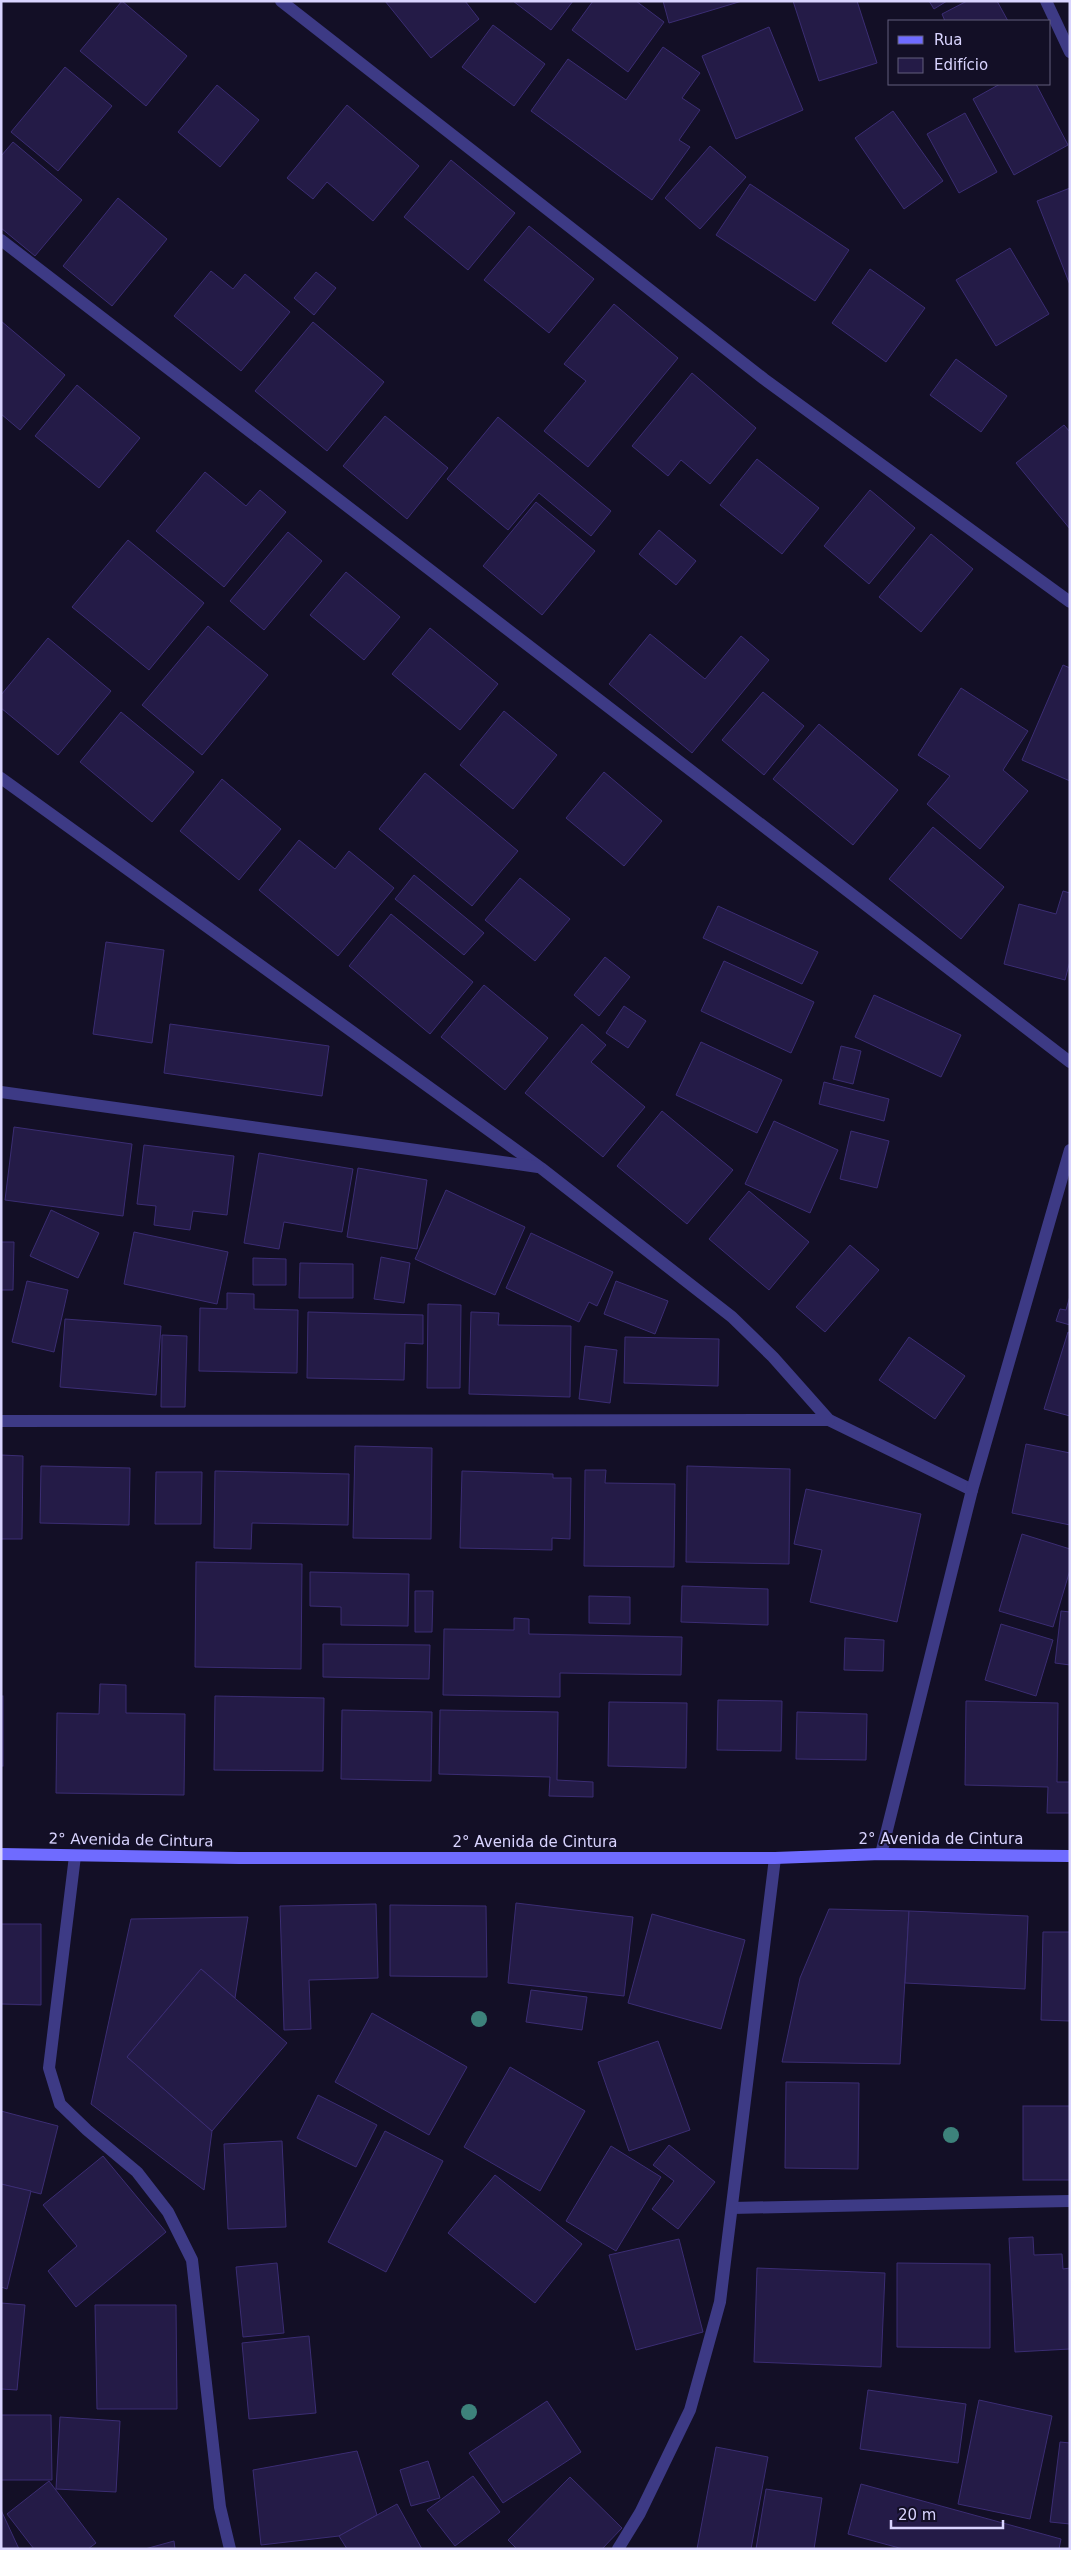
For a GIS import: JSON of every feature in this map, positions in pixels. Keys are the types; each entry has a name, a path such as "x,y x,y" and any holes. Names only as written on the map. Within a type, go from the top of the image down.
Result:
{"street":[{"path":"281,1 764,379 1070,602"},
{"path":"1046,1 1070,52"},
{"path":"1,240 1070,1062"},
{"path":"1,778 541,1168 732,1317 773,1357 829,1420 972,1490"},
{"path":"1,1092 541,1168"},
{"path":"881,1854 972,1490 1070,1150"},
{"path":"1,1421 829,1420"},
{"name":"2° Avenida de Cintura","path":"1,1854 239,1858 775,1858 881,1854 1070,1856"},
{"path":"75,1856 49,2068 60,2104 87,2130 137,2172 168,2212 192,2260 220,2507 230,2549"},
{"path":"618,2549 640,2513 690,2410 720,2302 775,1858"},
{"path":"732,2208 1070,2200"}],"building":[{"path":"122,1 187,56 146,106 80,51"},
{"path":"385,1 465,1 479,19 431,58"},
{"path":"513,1 573,1 551,30"},
{"path":"593,1 636,1 664,22 628,72 572,30"},
{"path":"663,1 742,1 669,23"},
{"path":"793,1 857,1 877,63 819,81"},
{"path":"929,1 947,1 934,9"},
{"path":"967,1 997,1 1007,20 945,20 942,14"},
{"path":"493,25 545,64 514,106 462,67"},
{"path":"769,27 803,110 736,139 702,56"},
{"path":"663,47 700,73 682,98 700,110 679,140 690,147 652,200 531,111 568,59 626,100"},
{"path":"65,67 112,106 58,171 11,132"},
{"path":"217,85 259,120 220,167 178,132"},
{"path":"998,85 1037,85 1068,145 1014,175 973,99"},
{"path":"347,105 419,166 373,221 327,182 313,199 287,178"},
{"path":"893,111 943,181 904,209 855,138"},
{"path":"965,113 997,172 959,193 927,134"},
{"path":"13,142 82,200 35,256 1,228 1,156"},
{"path":"710,146 746,177 700,229 665,198"},
{"path":"451,160 515,213 468,270 404,217"},
{"path":"750,184 849,250 815,301 716,235"},
{"path":"1070,188 1070,285 1037,201"},
{"path":"118,198 167,239 112,306 63,266"},
{"path":"529,226 594,279 549,333 484,280"},
{"path":"1010,248 1049,314 996,346 956,280"},
{"path":"870,269 925,308 886,362 832,323"},
{"path":"211,271 233,289 245,274 290,312 241,371 174,316"},
{"path":"316,272 336,288 314,315 294,298"},
{"path":"614,304 678,358 588,467 544,431 586,381 564,364"},
{"path":"1,321 65,375 20,430 1,414"},
{"path":"313,322 384,382 327,451 255,391"},
{"path":"956,359 1007,396 981,432 930,395"},
{"path":"692,373 756,428 710,484 681,460 668,476 632,446"},
{"path":"77,385 140,438 99,488 35,436"},
{"path":"385,416 448,468 407,519 343,466"},
{"path":"498,417 611,511 591,536 539,493 508,530 447,479"},
{"path":"1064,425 1070,432 1070,529 1016,463"},
{"path":"757,459 819,508 782,554 720,505"},
{"path":"205,472 246,506 260,490 286,512 224,587 156,531"},
{"path":"870,490 915,528 869,584 824,546"},
{"path":"536,502 595,551 542,615 483,566"},
{"path":"659,530 696,561 676,585 639,554"},
{"path":"288,532 322,561 264,630 230,601"},
{"path":"931,534 973,569 921,632 879,597"},
{"path":"128,540 204,603 149,670 72,607"},
{"path":"346,572 400,617 364,660 310,615"},
{"path":"208,626 268,675 202,755 142,705"},
{"path":"430,628 498,684 460,730 392,674"},
{"path":"650,634 705,679 741,636 769,660 692,753 609,684"},
{"path":"48,638 111,691 58,755 1,708 1,695"},
{"path":"1063,665 1070,668 1070,781 1022,760"},
{"path":"961,688 1028,731 1003,770 1028,791 980,849 927,804 950,776 918,755"},
{"path":"763,692 804,726 764,775 722,740"},
{"path":"504,711 557,755 513,809 460,765"},
{"path":"121,712 194,772 152,822 80,762"},
{"path":"819,724 898,790 853,845 773,779"},
{"path":"604,772 662,821 624,866 566,818"},
{"path":"425,773 518,851 472,906 379,829"},
{"path":"222,779 281,829 239,880 180,831"},
{"path":"933,827 1004,887 961,939 889,879"},
{"path":"299,840 335,869 349,851 394,888 338,956 259,890"},
{"path":"414,875 484,933 464,955 395,899"},
{"path":"520,878 570,919 535,961 485,920"},
{"path":"1063,891 1070,893 1070,961 1065,980 1004,964 1019,904 1056,914"},
{"path":"718,906 818,952 802,984 703,938"},
{"path":"391,914 473,982 430,1034 349,966"},
{"path":"106,942 164,950 152,1043 93,1034"},
{"path":"605,957 630,977 599,1016 574,995"},
{"path":"724,961 814,1002 791,1053 701,1011"},
{"path":"484,985 548,1038 505,1090 441,1037"},
{"path":"874,995 961,1035 941,1077 855,1037"},
{"path":"624,1006 646,1021 628,1048 606,1033"},
{"path":"170,1024 329,1046 322,1096 164,1073"},
{"path":"582,1024 606,1045 591,1062 645,1107 603,1157 525,1093"},
{"path":"701,1042 782,1080 757,1133 676,1095"},
{"path":"841,1046 861,1051 853,1084 833,1079"},
{"path":"824,1082 889,1099 884,1121 819,1104"},
{"path":"662,1111 733,1170 687,1224 617,1166"},
{"path":"774,1121 838,1150 810,1213 745,1184"},
{"path":"14,1127 132,1144 123,1216 5,1200"},
{"path":"851,1131 889,1141 877,1188 840,1179"},
{"path":"144,1145 234,1156 227,1215 193,1211 190,1230 154,1225 156,1206 137,1204"},
{"path":"259,1153 353,1169 342,1232 284,1222 279,1249 244,1243"},
{"path":"358,1168 427,1180 417,1249 347,1237"},
{"path":"446,1190 525,1227 495,1295 415,1259"},
{"path":"749,1191 809,1242 769,1290 709,1239"},
{"path":"51,1210 99,1233 78,1278 30,1256"},
{"path":"134,1232 228,1252 217,1304 124,1284"},
{"path":"531,1233 613,1272 597,1306 589,1302 579,1322 506,1288"},
{"path":"1,1242 14,1242 13,1290 1,1290"},
{"path":"850,1245 879,1270 825,1332 796,1307"},
{"path":"381,1257 410,1263 404,1303 374,1299"},
{"path":"253,1258 286,1259 286,1285 253,1285"},
{"path":"300,1263 353,1264 353,1298 299,1298"},
{"path":"27,1281 68,1290 54,1352 12,1342"},
{"path":"616,1281 668,1301 655,1334 604,1314"},
{"path":"227,1293 254,1294 254,1309 298,1310 297,1373 199,1371 200,1308 227,1309"},
{"path":"1070,1296 1070,1325 1056,1321 1060,1309 1066,1310"},
{"path":"428,1304 461,1305 460,1388 427,1388"},
{"path":"308,1312 423,1315 423,1344 405,1343 404,1380 307,1378"},
{"path":"471,1312 499,1313 498,1325 571,1326 570,1397 469,1394"},
{"path":"65,1319 161,1326 156,1395 60,1387"},
{"path":"1068,1332 1070,1333 1070,1416 1044,1409"},
{"path":"162,1335 187,1336 185,1407 161,1407"},
{"path":"625,1337 719,1339 718,1386 624,1383"},
{"path":"909,1337 965,1376 935,1419 879,1380"},
{"path":"585,1346 617,1350 610,1403 579,1399"},
{"path":"1026,1444 1070,1453 1070,1525 1012,1513"},
{"path":"355,1446 432,1448 431,1539 353,1538"},
{"path":"1,1455 23,1456 22,1539 1,1539"},
{"path":"41,1466 130,1468 129,1525 40,1523"},
{"path":"687,1466 790,1469 789,1564 686,1562"},
{"path":"585,1470 606,1470 605,1483 675,1484 674,1567 584,1566"},
{"path":"215,1471 349,1474 348,1525 252,1523 251,1549 214,1548"},
{"path":"462,1471 553,1474 553,1478 571,1478 570,1539 552,1538 552,1550 460,1548"},
{"path":"156,1472 202,1472 201,1524 155,1524"},
{"path":"806,1489 921,1514 897,1622 810,1602 822,1550 794,1544"},
{"path":"1022,1534 1070,1549 1070,1570 1053,1627 999,1611"},
{"path":"196,1562 302,1564 301,1669 195,1667"},
{"path":"310,1572 409,1574 408,1626 341,1625 341,1607 310,1606"},
{"path":"682,1586 768,1589 768,1625 681,1622"},
{"path":"415,1591 433,1591 432,1632 415,1632"},
{"path":"589,1596 630,1597 630,1624 589,1623"},
{"path":"1061,1611 1070,1612 1070,1665 1055,1663"},
{"path":"514,1618 529,1619 529,1634 682,1637 681,1675 560,1673 560,1697 443,1695 444,1629 514,1630"},
{"path":"1001,1624 1053,1640 1036,1696 985,1680"},
{"path":"845,1638 884,1640 883,1671 844,1670"},
{"path":"323,1644 430,1645 429,1679 323,1677"},
{"path":"100,1684 126,1685 126,1713 185,1714 184,1795 56,1793 57,1713 99,1714"},
{"path":"1,1696 3,1696 3,1766 1,1766"},
{"path":"215,1696 324,1698 323,1771 214,1770"},
{"path":"718,1700 782,1701 781,1751 717,1750"},
{"path":"966,1701 1058,1703 1057,1782 1070,1782 1070,1813 1047,1813 1048,1787 965,1785"},
{"path":"609,1702 687,1703 686,1768 608,1766"},
{"path":"342,1710 432,1712 431,1781 341,1779"},
{"path":"440,1710 558,1712 557,1780 593,1782 593,1797 549,1796 550,1777 439,1774"},
{"path":"797,1712 867,1714 866,1760 796,1759"},
{"path":"516,1903 633,1917 624,1996 508,1983"},
{"path":"376,1904 378,1978 309,1980 311,2029 284,2030 280,1906"},
{"path":"390,1905 486,1906 487,1977 390,1976"},
{"path":"829,1909 909,1911 900,2064 782,2062 800,1978"},
{"path":"909,1911 1028,1916 1025,1989 905,1983"},
{"path":"652,1914 745,1940 721,2029 628,2003"},
{"path":"248,1917 235,1998 201,1969 127,2057 212,2131 204,2190 91,2104 131,1919"},
{"path":"1,1924 41,1924 41,2005 1,2004"},
{"path":"1043,1932 1070,1932 1070,2021 1041,2020"},
{"path":"201,1969 287,2043 212,2131 127,2057"},
{"path":"531,1990 587,1997 582,2030 526,2022"},
{"path":"372,2013 467,2067 429,2135 335,2082"},
{"path":"658,2041 690,2130 629,2151 598,2062"},
{"path":"510,2067 585,2111 540,2191 464,2147"},
{"path":"786,2082 859,2083 858,2169 785,2168"},
{"path":"318,2095 377,2125 356,2167 297,2138"},
{"path":"1023,2106 1070,2106 1070,2180 1023,2180"},
{"path":"1,2111 58,2126 41,2194 1,2184"},
{"path":"385,2131 443,2161 386,2272 328,2242"},
{"path":"282,2141 286,2227 228,2229 224,2144"},
{"path":"669,2145 715,2182 678,2229 652,2209 674,2181 653,2165"},
{"path":"611,2146 661,2177 616,2251 566,2221"},
{"path":"103,2156 166,2232 76,2307 48,2271 77,2246 43,2205"},
{"path":"495,2175 582,2244 535,2303 448,2233"},
{"path":"1,2184 31,2191 7,2289 1,2287"},
{"path":"1033,2237 1034,2255 1062,2254 1063,2269 1070,2268 1070,2349 1015,2352 1009,2238"},
{"path":"679,2239 703,2332 636,2350 609,2255"},
{"path":"277,2263 284,2333 243,2337 236,2267"},
{"path":"897,2263 990,2264 990,2348 897,2347"},
{"path":"757,2268 885,2273 881,2367 754,2362"},
{"path":"1,2303 25,2305 17,2390 1,2389"},
{"path":"95,2305 176,2305 177,2409 97,2409"},
{"path":"309,2336 316,2413 249,2419 242,2343"},
{"path":"868,2390 966,2404 958,2463 860,2449"},
{"path":"979,2400 1052,2416 1030,2519 958,2504"},
{"path":"547,2401 581,2452 503,2503 469,2453"},
{"path":"1,2415 51,2415 52,2480 1,2480"},
{"path":"60,2417 120,2421 116,2492 56,2489"},
{"path":"1060,2442 1070,2443 1070,2524 1050,2522"},
{"path":"716,2447 768,2457 751,2549 697,2549"},
{"path":"357,2451 377,2515 339,2536 261,2545 253,2470"},
{"path":"428,2461 440,2498 411,2506 400,2470"},
{"path":"473,2476 500,2512 455,2546 427,2510"},
{"path":"570,2477 622,2528 602,2549 517,2549 508,2540"},
{"path":"49,2481 96,2543 88,2549 34,2549 7,2514"},
{"path":"861,2484 1061,2539 1059,2549 903,2549 848,2534"},
{"path":"766,2489 822,2498 814,2549 756,2549"},
{"path":"397,2504 422,2549 347,2549 339,2536"},
{"path":"1,2510 19,2549 1,2549"},
{"path":"174,2541 175,2549 145,2549"}]}
